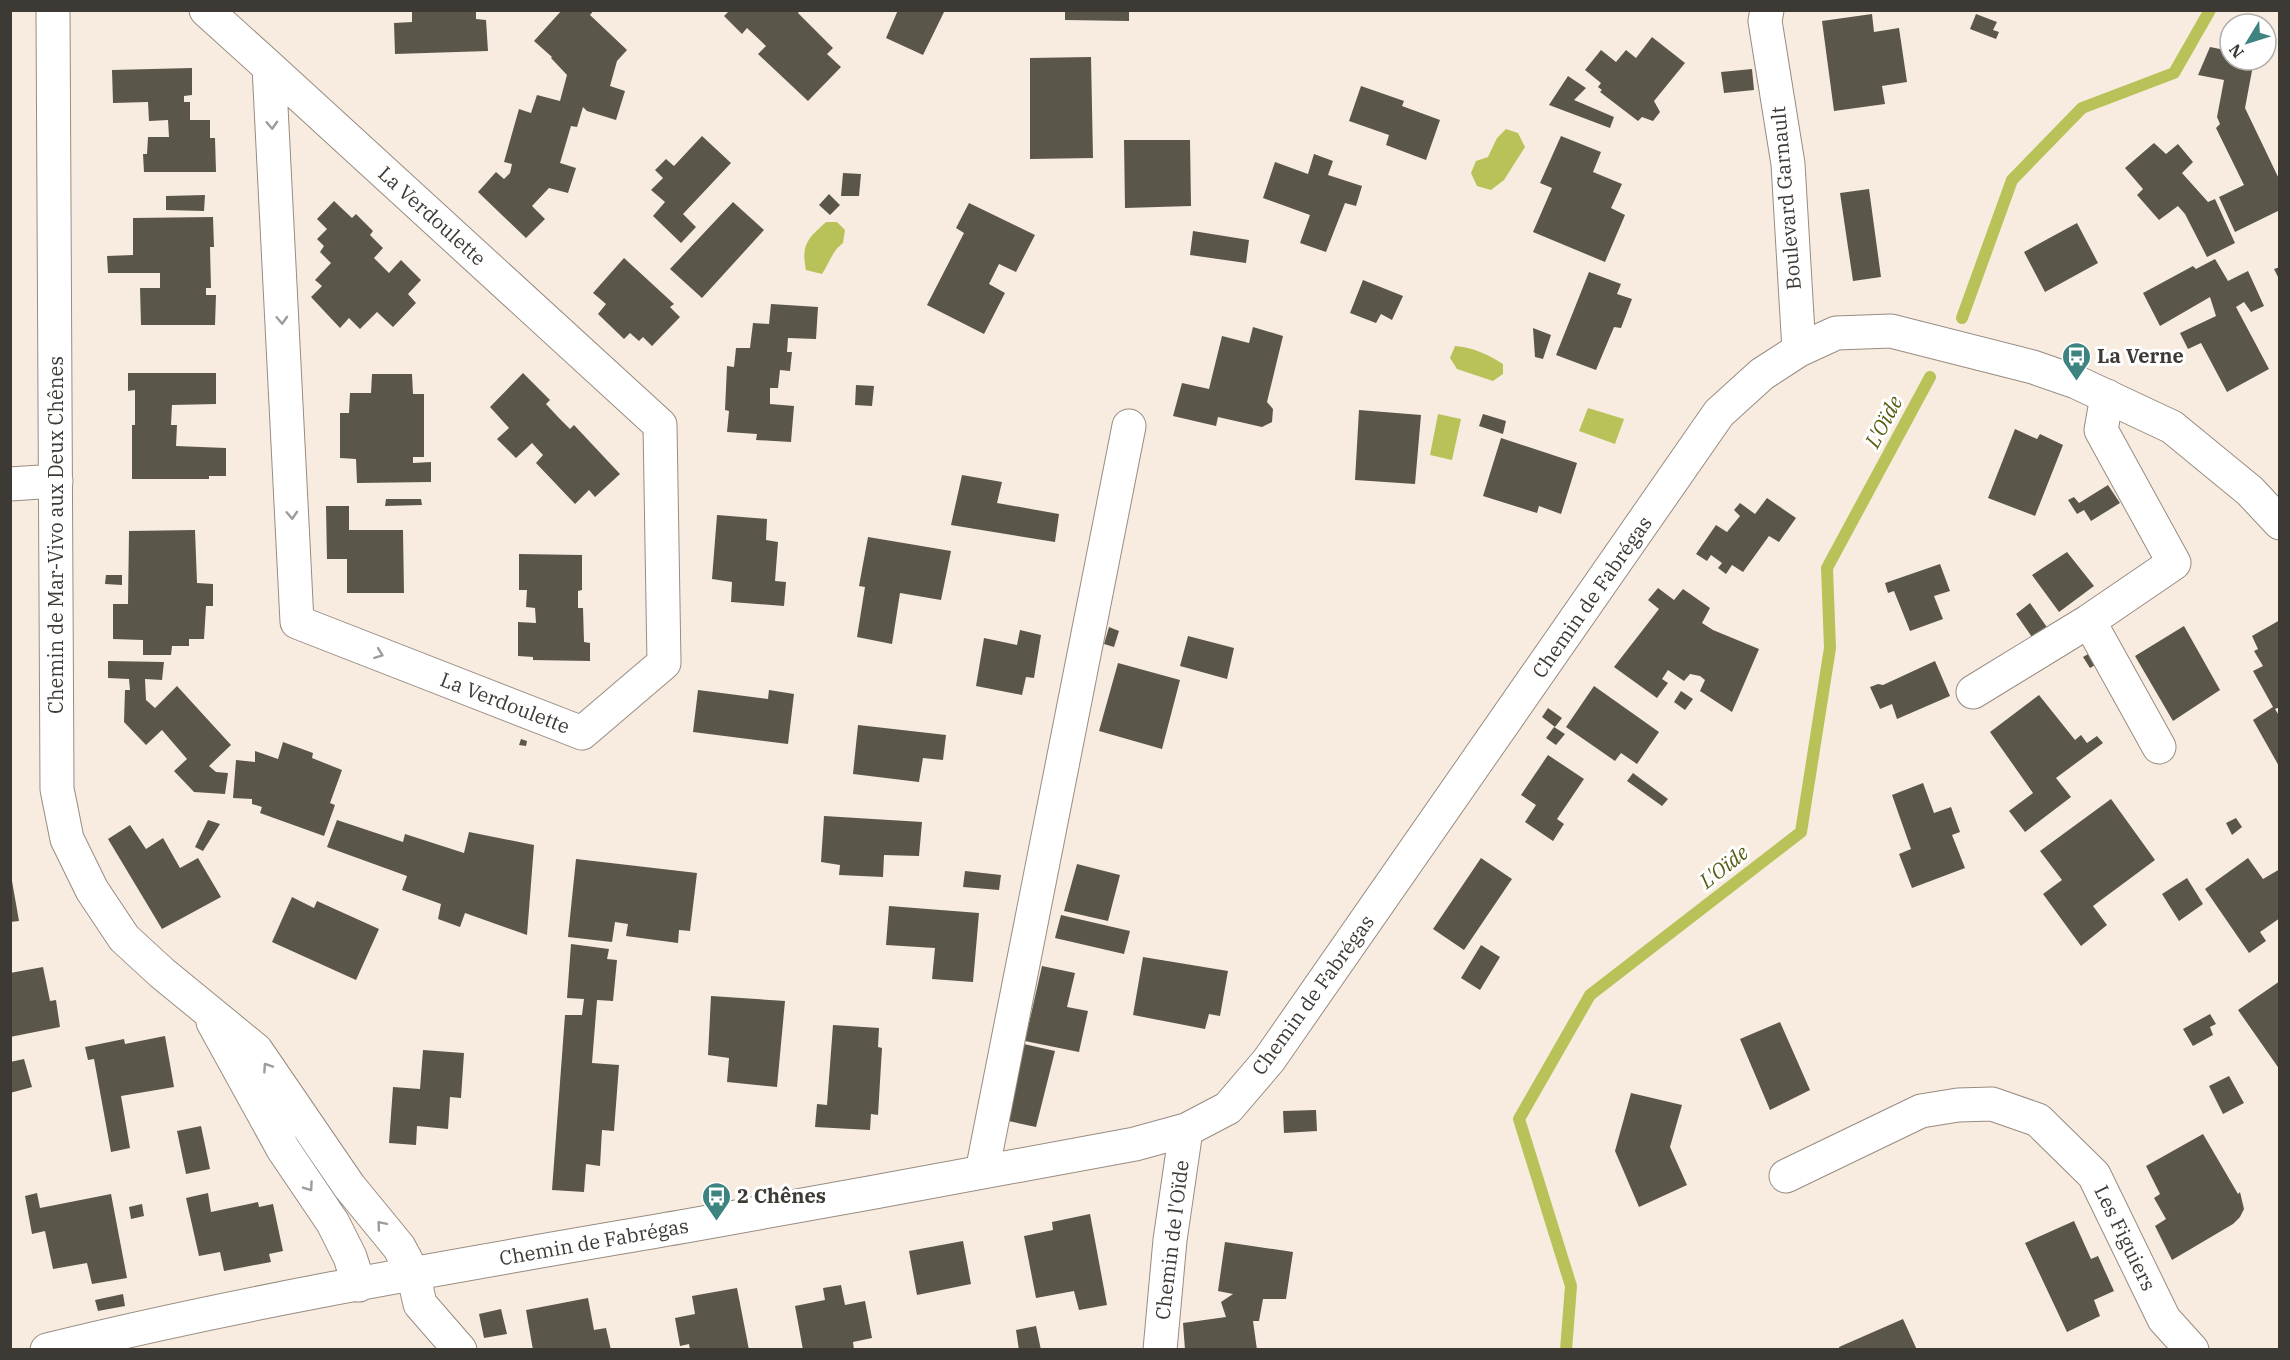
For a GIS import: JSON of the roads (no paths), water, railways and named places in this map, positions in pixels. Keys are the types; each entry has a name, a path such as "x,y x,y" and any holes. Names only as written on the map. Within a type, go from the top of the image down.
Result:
{"street":[{"name":"Chemin de Mar-Vivo aux Deux Chênes","path":"53,10 57,789 68,839 92,890 124,938 162,973 256,1050 349,1186 399,1247 413,1273 420,1304 460,1350"},
{"name":"La Verdoulette","path":"206,10 269,67 660,425 664,663 582,733 297,622 269,67"},
{"name":"Boulevard Garnault","path":"1767,10 1765,21 1788,164 1799,350"},
{"name":"Chemin de Fabrégas","path":"47,1350 126,1340 413,1273 716,1221 1135,1144 1186,1130 1228,1108 1269,1060 1719,413 1762,374 1799,350 1836,333 1891,332 2033,367 2107,396 2172,427 2250,491 2280,523"},
{"path":"1973,692 2089,621 2174,563 2102,430 2107,396"},
{"path":"982,1172 1129,426"},
{"path":"10,484 56,481"},
{"path":"2089,621 2159,747"},
{"path":"204,1006 283,1149 333,1223 350,1257 359,1285"},
{"name":"Les Figuiers","path":"1786,1176 1921,1111 1958,1105 1992,1104 2037,1120 2094,1175 2164,1319 2192,1350"},
{"name":"Chemin de l'Oïde","path":"1160,1350 1170,1240 1186,1130"}],"waterway":[{"name":"L'Oïde","path":"1962,318 2012,180 2082,108 2174,73 2210,10"},
{"name":"L'Oïde","path":"1566,1350 1571,1286 1519,1119 1590,995 1801,832 1830,648 1827,568 1930,377"}],"place":[{"name":"La Verne","path":"2076,382"},
{"name":"2 Chênes","path":"716,1222"}]}
